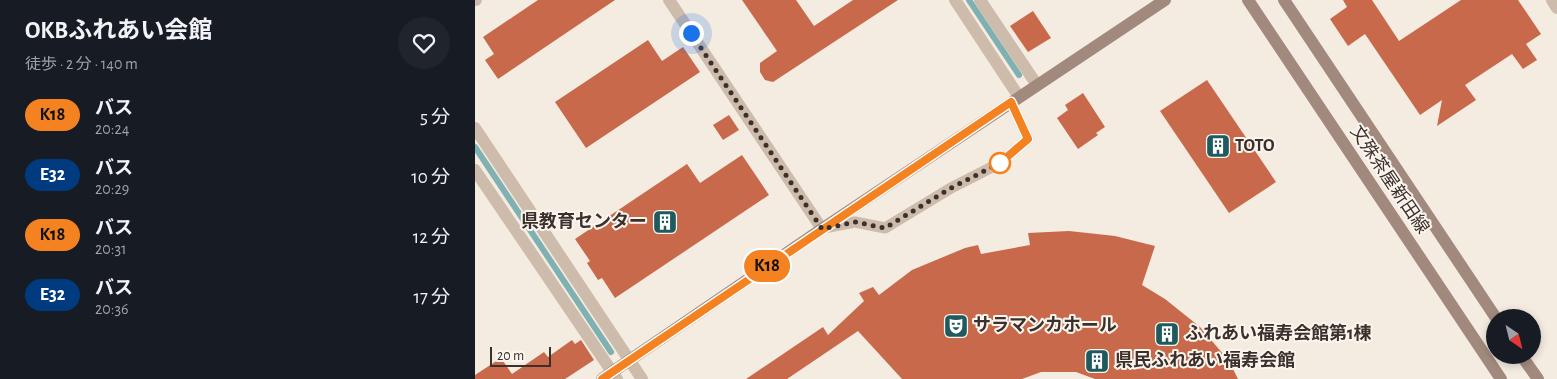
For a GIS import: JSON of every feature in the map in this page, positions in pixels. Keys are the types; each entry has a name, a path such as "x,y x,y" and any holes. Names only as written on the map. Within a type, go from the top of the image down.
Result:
{"main road":[{"path":"610,377 629,360 1165,0"},
{"name":"文殊茶屋新田線","path":"1247,0 1501,379"},
{"name":"文殊茶屋新田線","path":"1284,0 1490,309"},
{"path":"1527,364 1537,379"}],"street":[{"path":"669,0 822,229"},
{"path":"955,0 1015,100"},
{"path":"980,0 1037,85"},
{"path":"1552,0 1557,8"},
{"path":"475,128 642,379"},
{"path":"475,170 610,377"}],"lane":[{"path":"822,229 855,222 885,228 951,188 1000,163 1028,139 1015,100"}],"building":[{"path":"538,0 615,0 498,79 485,60 494,54 483,37"},
{"path":"742,0 796,0 814,26 853,0 898,0 773,82 765,80 760,72 760,63 777,51"},
{"path":"1343,0 1372,0 1399,41 1461,0 1518,0 1541,34 1526,44 1537,60 1523,69 1512,54 1465,85 1476,100 1437,126 1442,100 1420,115 1365,34 1348,46 1330,19 1347,7"},
{"path":"1033,11 1051,38 1028,52 1010,26"},
{"path":"648,40 662,61 683,47 700,72 586,148 555,102"},
{"name":"TOTO","path":"1207,80 1276,182 1229,213 1160,111"},
{"path":"1083,93 1105,127 1096,133 1098,135 1078,149 1057,118 1068,110 1065,105"},
{"path":"729,115 739,130 723,140 713,125"},
{"name":"県教育センター","path":"742,155 769,195 615,298 602,278 598,280 587,263 590,261 575,239 687,164 700,183"},
{"path":"1069,231 1115,236 1155,246 1142,285 1165,299 1200,327 1229,361 1238,379 1095,379 1076,372 1041,372 1022,379 902,379 858,331 787,379 746,379 823,327 828,335 864,301 859,293 873,287 879,295 912,270 965,248 978,245 981,254 1030,245 1028,233"},
{"path":"572,340 575,344 581,340 594,360 565,379 475,379 475,375 501,358 512,374 544,352 548,357"}],"waterway":[{"path":"969,0 1019,75"},
{"path":"475,147 611,352"}],"bus line":[{"name":"K18","path":"602,379 1011,102 1028,139 1000,163"}],"place":[{"name":"TOTO","path":"1218,146"},
{"name":"県教育センター","path":"665,222"},
{"name":"サラマンカホール","path":"956,326"},
{"name":"ふれあい福寿会館第1棟","path":"1167,334"},
{"name":"県民ふれあい福寿会館","path":"1097,361"}],"route":[{"path":"691,33 822,229 855,222 885,228 951,188 1000,163"}]}
